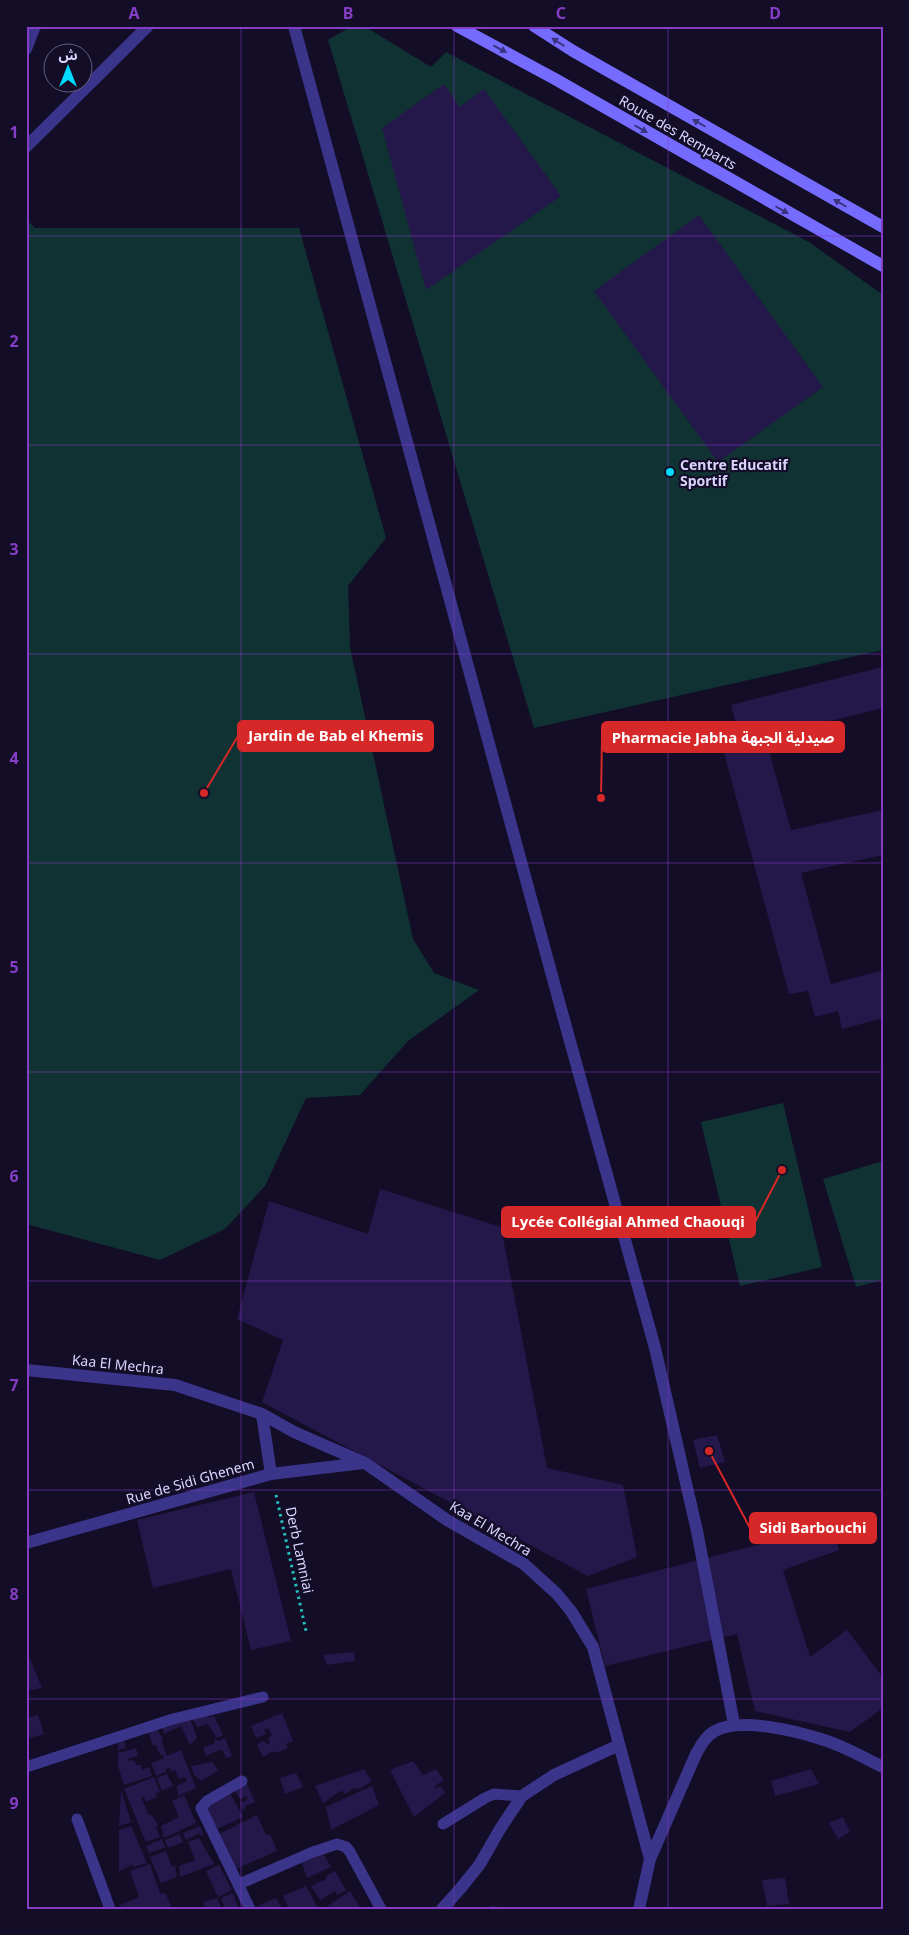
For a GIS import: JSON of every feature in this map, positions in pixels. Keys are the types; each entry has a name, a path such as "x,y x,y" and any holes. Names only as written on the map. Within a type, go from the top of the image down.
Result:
{"main road":[{"name":"Route des Remparts","path":"457,26 555,79 883,266"},
{"name":"Route des Remparts","path":"534,26 573,51 883,227"}],"street":[{"path":"26,49 35,26"},
{"path":"26,147 148,26"},
{"path":"294,26 655,1348 697,1531 734,1724"},
{"name":"Kaa El Mechra","path":"26,1370 175,1385 262,1414 294,1432 365,1463 447,1520 524,1564 557,1594 571,1611 593,1647 650,1859"},
{"path":"262,1414 271,1474"},
{"name":"Rue de Sidi Ghenem","path":"26,1543 271,1474 365,1463"},
{"path":"639,1909 650,1859 696,1754 703,1742 715,1731 734,1724 758,1725 824,1740 883,1767"},
{"path":"442,1909 480,1864 522,1796 554,1775 619,1745"}],"lane":[{"path":"26,1767 173,1720 263,1697"},
{"path":"242,1781 207,1801 201,1808 250,1909"},
{"path":"443,1824 494,1794 522,1796"},
{"path":"77,1819 110,1909"},
{"path":"239,1884 313,1852 337,1844 342,1845 350,1852 381,1909"}],"path":[{"name":"Derb Lamniai","path":"271,1474 306,1631"}],"green space":[{"name":"Centre Educatif Sportif","path":"352,26 364,26 431,67 446,52 809,242 883,295 883,650 534,728 328,40"},
{"path":"26,219 35,228 299,228 386,538 348,586 350,647 413,939 434,973 479,990 408,1041 360,1095 306,1098 265,1186 225,1229 160,1260 26,1224"},
{"path":"783,1103 822,1267 740,1286 701,1122"},
{"path":"883,1161 883,1280 856,1287 823,1179"}],"building":[{"path":"444,84 460,107 484,89 561,196 426,290 382,128"},
{"path":"699,215 823,387 718,462 594,291"},
{"path":"883,667 883,708 765,737 791,830 883,810 883,855 801,873 831,984 883,970 883,1018 842,1029 838,1011 815,1017 808,991 789,994 723,749 741,744 731,705"},
{"path":"380,1189 501,1227 547,1468 623,1485 637,1557 588,1576 262,1402 283,1340 237,1319 269,1201 368,1234"},
{"path":"717,1435 725,1462 700,1468 693,1440"},
{"path":"254,1492 291,1641 251,1650 231,1569 153,1588 137,1520"},
{"path":"831,1526 839,1550 783,1570 810,1657 847,1630 883,1678 883,1708 850,1732 755,1711 737,1634 605,1666 586,1589"},
{"path":"354,1652 355,1661 327,1665 323,1655"},
{"path":"30,1659 42,1688 26,1691 26,1661"},
{"path":"282,1713 293,1741 286,1744 288,1748 277,1753 273,1751 263,1757 257,1744 264,1741 267,1744 270,1743 268,1739 272,1735 268,1729 264,1729 266,1734 256,1738 251,1726"},
{"path":"206,1714 210,1717 214,1716 223,1735 217,1738 208,1724 197,1727 193,1719"},
{"path":"38,1715 44,1734 30,1738 26,1730 26,1718"},
{"path":"190,1718 197,1738 190,1745 181,1726 164,1734 162,1727"},
{"path":"156,1728 163,1739 162,1743 167,1756 181,1750 196,1788 178,1796 177,1786 187,1781 185,1777 179,1779 175,1770 171,1772 170,1768 156,1776 151,1763 164,1758 162,1754 160,1755 156,1745 153,1746 148,1732 124,1741 126,1748 118,1750 119,1739"},
{"path":"214,1738 219,1741 225,1738 232,1756 226,1758 223,1751 220,1750 206,1756 203,1748 215,1743"},
{"path":"136,1748 138,1756 128,1759 129,1761 133,1760 137,1765 141,1765 142,1770 149,1767 152,1776 124,1785 118,1766 118,1753"},
{"path":"413,1761 423,1775 436,1769 444,1780 436,1785 435,1788 441,1786 445,1793 414,1817 390,1770"},
{"path":"212,1762 218,1771 201,1781 194,1775 191,1766"},
{"path":"364,1769 372,1781 359,1789 354,1788 345,1794 343,1791 339,1792 323,1803 315,1786"},
{"path":"811,1769 819,1784 775,1796 771,1781"},
{"path":"296,1773 303,1787 285,1794 280,1778"},
{"path":"167,1774 173,1786 162,1791 157,1778"},
{"path":"154,1777 160,1792 155,1793 157,1797 146,1802 144,1797 141,1797 149,1815 152,1815 158,1825 156,1828 160,1837 146,1842 124,1789"},
{"path":"247,1784 255,1802 245,1806 243,1810 240,1803 247,1800 247,1796 240,1799 235,1790"},
{"path":"372,1786 379,1805 331,1830 326,1807"},
{"path":"121,1790 131,1822 119,1826"},
{"path":"230,1793 243,1817 217,1829 204,1808"},
{"path":"184,1795 196,1823 164,1838 161,1826 179,1817 172,1801"},
{"path":"257,1815 266,1835 270,1834 277,1851 236,1869 219,1834"},
{"path":"843,1817 850,1832 838,1839 829,1823"},
{"path":"131,1826 147,1863 134,1867 132,1865 119,1871 119,1830"},
{"path":"200,1826 204,1835 201,1836 200,1833 186,1840 183,1833"},
{"path":"179,1834 183,1842 168,1848 165,1840"},
{"path":"199,1838 214,1864 180,1877 179,1866 195,1860 188,1842"},
{"path":"162,1839 165,1848 149,1853 146,1846"},
{"path":"166,1851 172,1867 175,1865 177,1877 161,1883 150,1857"},
{"path":"323,1853 331,1867 307,1878 302,1863"},
{"path":"150,1864 160,1893 166,1894 172,1909 121,1909 120,1905 139,1897 130,1871"},
{"path":"219,1865 232,1890 218,1897 206,1871"},
{"path":"335,1871 346,1890 337,1895 335,1891 320,1900 311,1886 326,1879 326,1876"},
{"path":"785,1878 789,1904 767,1906 762,1880"},
{"path":"306,1886 318,1908 289,1909 283,1896"},
{"path":"350,1891 361,1909 323,1909"},
{"path":"233,1893 239,1909 225,1909 221,1898"},
{"path":"217,1898 222,1909 205,1909 203,1902"},
{"path":"276,1898 282,1909 251,1909"},
{"path":"492,1905 502,1909 490,1909"}],"place":[{"name":"Centre Educatif Sportif","path":"670,472"},
{"name":"Jardin de Bab el Khemis","path":"204,793"},
{"name":"Pharmacie Jabha صيدلية الجبهة","path":"601,798"},
{"name":"Lycée Collégial Ahmed Chaouqi","path":"782,1170"},
{"name":"Sidi Barbouchi","path":"709,1451"}]}
